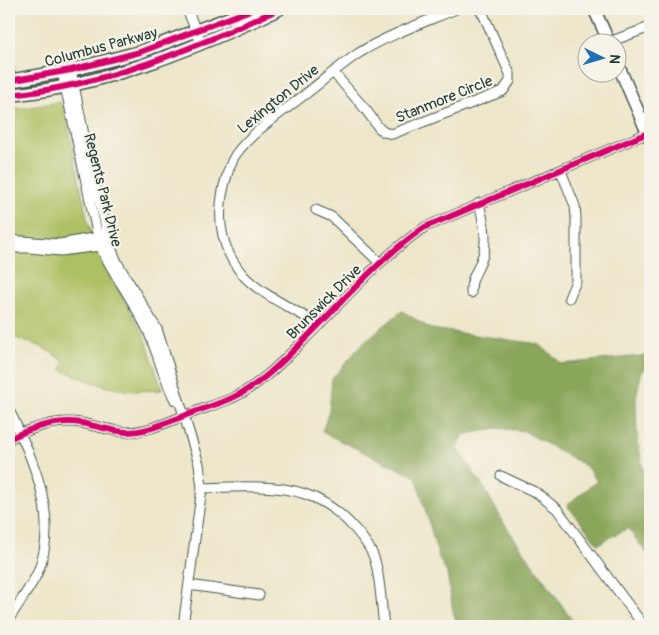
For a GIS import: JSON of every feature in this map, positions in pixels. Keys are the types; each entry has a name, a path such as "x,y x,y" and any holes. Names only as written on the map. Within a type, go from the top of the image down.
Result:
{"main road":[{"name":"Columbus Parkway","path":"9,81 66,71 140,52 253,9"},
{"name":"Columbus Parkway","path":"9,95 30,93 107,77 156,62 279,9"}],"street":[{"path":"187,9 201,44"},
{"name":"Lexington Drive","path":"319,325 265,293 243,274 232,259 220,228 219,212 223,186 234,156 264,126 360,52 456,9"},
{"name":"Stanmore Circle","path":"334,72 366,110 378,128 392,134 503,91 510,81 510,74 480,9"},
{"path":"594,9 604,32"},
{"path":"626,36 650,27"},
{"name":"Regents Park Drive","path":"66,71 102,240 157,330 199,464 202,488 182,626"},
{"path":"626,82 649,136"},
{"name":"Brunswick Drive","path":"9,439 20,433 51,424 67,422 126,432 144,430 232,398 264,378 282,362 380,262 400,243 424,227 479,203 649,136"},
{"path":"561,171 575,206 576,217 576,281 569,298"},
{"path":"470,293 470,282 483,256 485,247 479,203"},
{"path":"316,210 332,217 380,262"},
{"path":"9,240 60,244 102,240"},
{"path":"9,248 29,248 60,252 102,240"},
{"path":"9,410 20,433 44,502 47,520 43,555 37,573 9,620"},
{"path":"501,476 537,493 557,510 644,626"},
{"path":"202,488 247,487 305,494 344,516 370,548 375,560 384,626"},
{"path":"189,585 259,595"}],"green space":[{"path":"59,102 64,106 88,223 100,258 145,337 162,390 130,391 93,382 62,370 64,361 42,347 9,336 9,108 24,108"},
{"path":"402,311 431,329 539,344 562,364 650,355 650,369 642,370 636,397 637,436 650,499 650,558 628,528 598,544 567,505 597,481 586,466 524,431 497,428 463,435 458,449 486,491 503,522 575,624 572,626 458,626 453,611 447,573 439,558 416,477 322,432 329,411 332,379 364,342"}],"waterway":[{"path":"9,68 15,68"}],"cycle path":[{"path":"9,81 71,70 140,52 253,9"},
{"path":"9,95 79,83 147,64 214,38 279,9"},
{"path":"9,439 35,428 63,422 81,423 126,432 149,429 241,394 251,388 295,349 392,252 425,227 648,133"}]}
